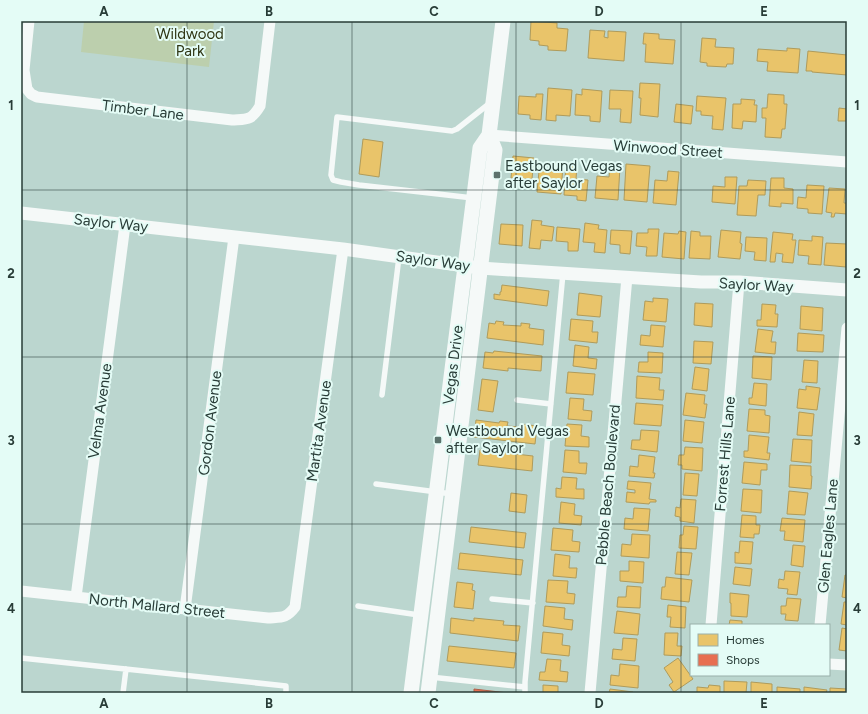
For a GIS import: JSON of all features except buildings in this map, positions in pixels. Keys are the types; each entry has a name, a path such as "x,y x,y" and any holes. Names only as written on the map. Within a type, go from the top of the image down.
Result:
{"main road":[{"name":"Vegas Drive","path":"411,693 480,148 489,135 503,21"},
{"name":"Vegas Drive","path":"428,693 495,150 489,135"}],"street":[{"name":"Timber Lane","path":"29,21 24,70 26,89 37,97 232,120 249,118 256,114 260,106 270,21"},
{"name":"Winwood Street","path":"489,135 847,162"},
{"name":"Saylor Way","path":"21,213 343,249 480,268 701,282 739,282 847,290"},
{"name":"Velma Avenue","path":"76,597 125,225"},
{"name":"Gordon Avenue","path":"185,609 234,237"},
{"name":"Martita Avenue","path":"292,612 296,607 343,249"},
{"name":"Pebble Beach Boulevard","path":"590,693 627,277"},
{"name":"Forrest Hills Lane","path":"710,624 739,282"},
{"name":"Glen Eagles Lane","path":"820,624 847,328"},
{"name":"North Mallard Street","path":"21,591 268,618 285,617 292,612"},
{"path":"830,664 847,666"}],"lane":[{"path":"474,198 359,185 333,180 331,175 337,117 452,131 457,129 493,100"},
{"path":"382,395 399,257"},
{"path":"430,677 525,690 563,273"},
{"path":"517,400 551,404"},
{"path":"376,484 452,494"},
{"path":"492,599 533,603"},
{"path":"358,606 421,615"},
{"path":"21,658 286,686 286,693"},
{"path":"123,693 126,669"}],"green space":[{"name":"Wildwood Park","path":"84,21 214,21 209,67 81,52"}],"place":[{"name":"Eastbound Vegas after Saylor","path":"497,175"},
{"name":"Westbound Vegas after Saylor","path":"438,440"}]}
